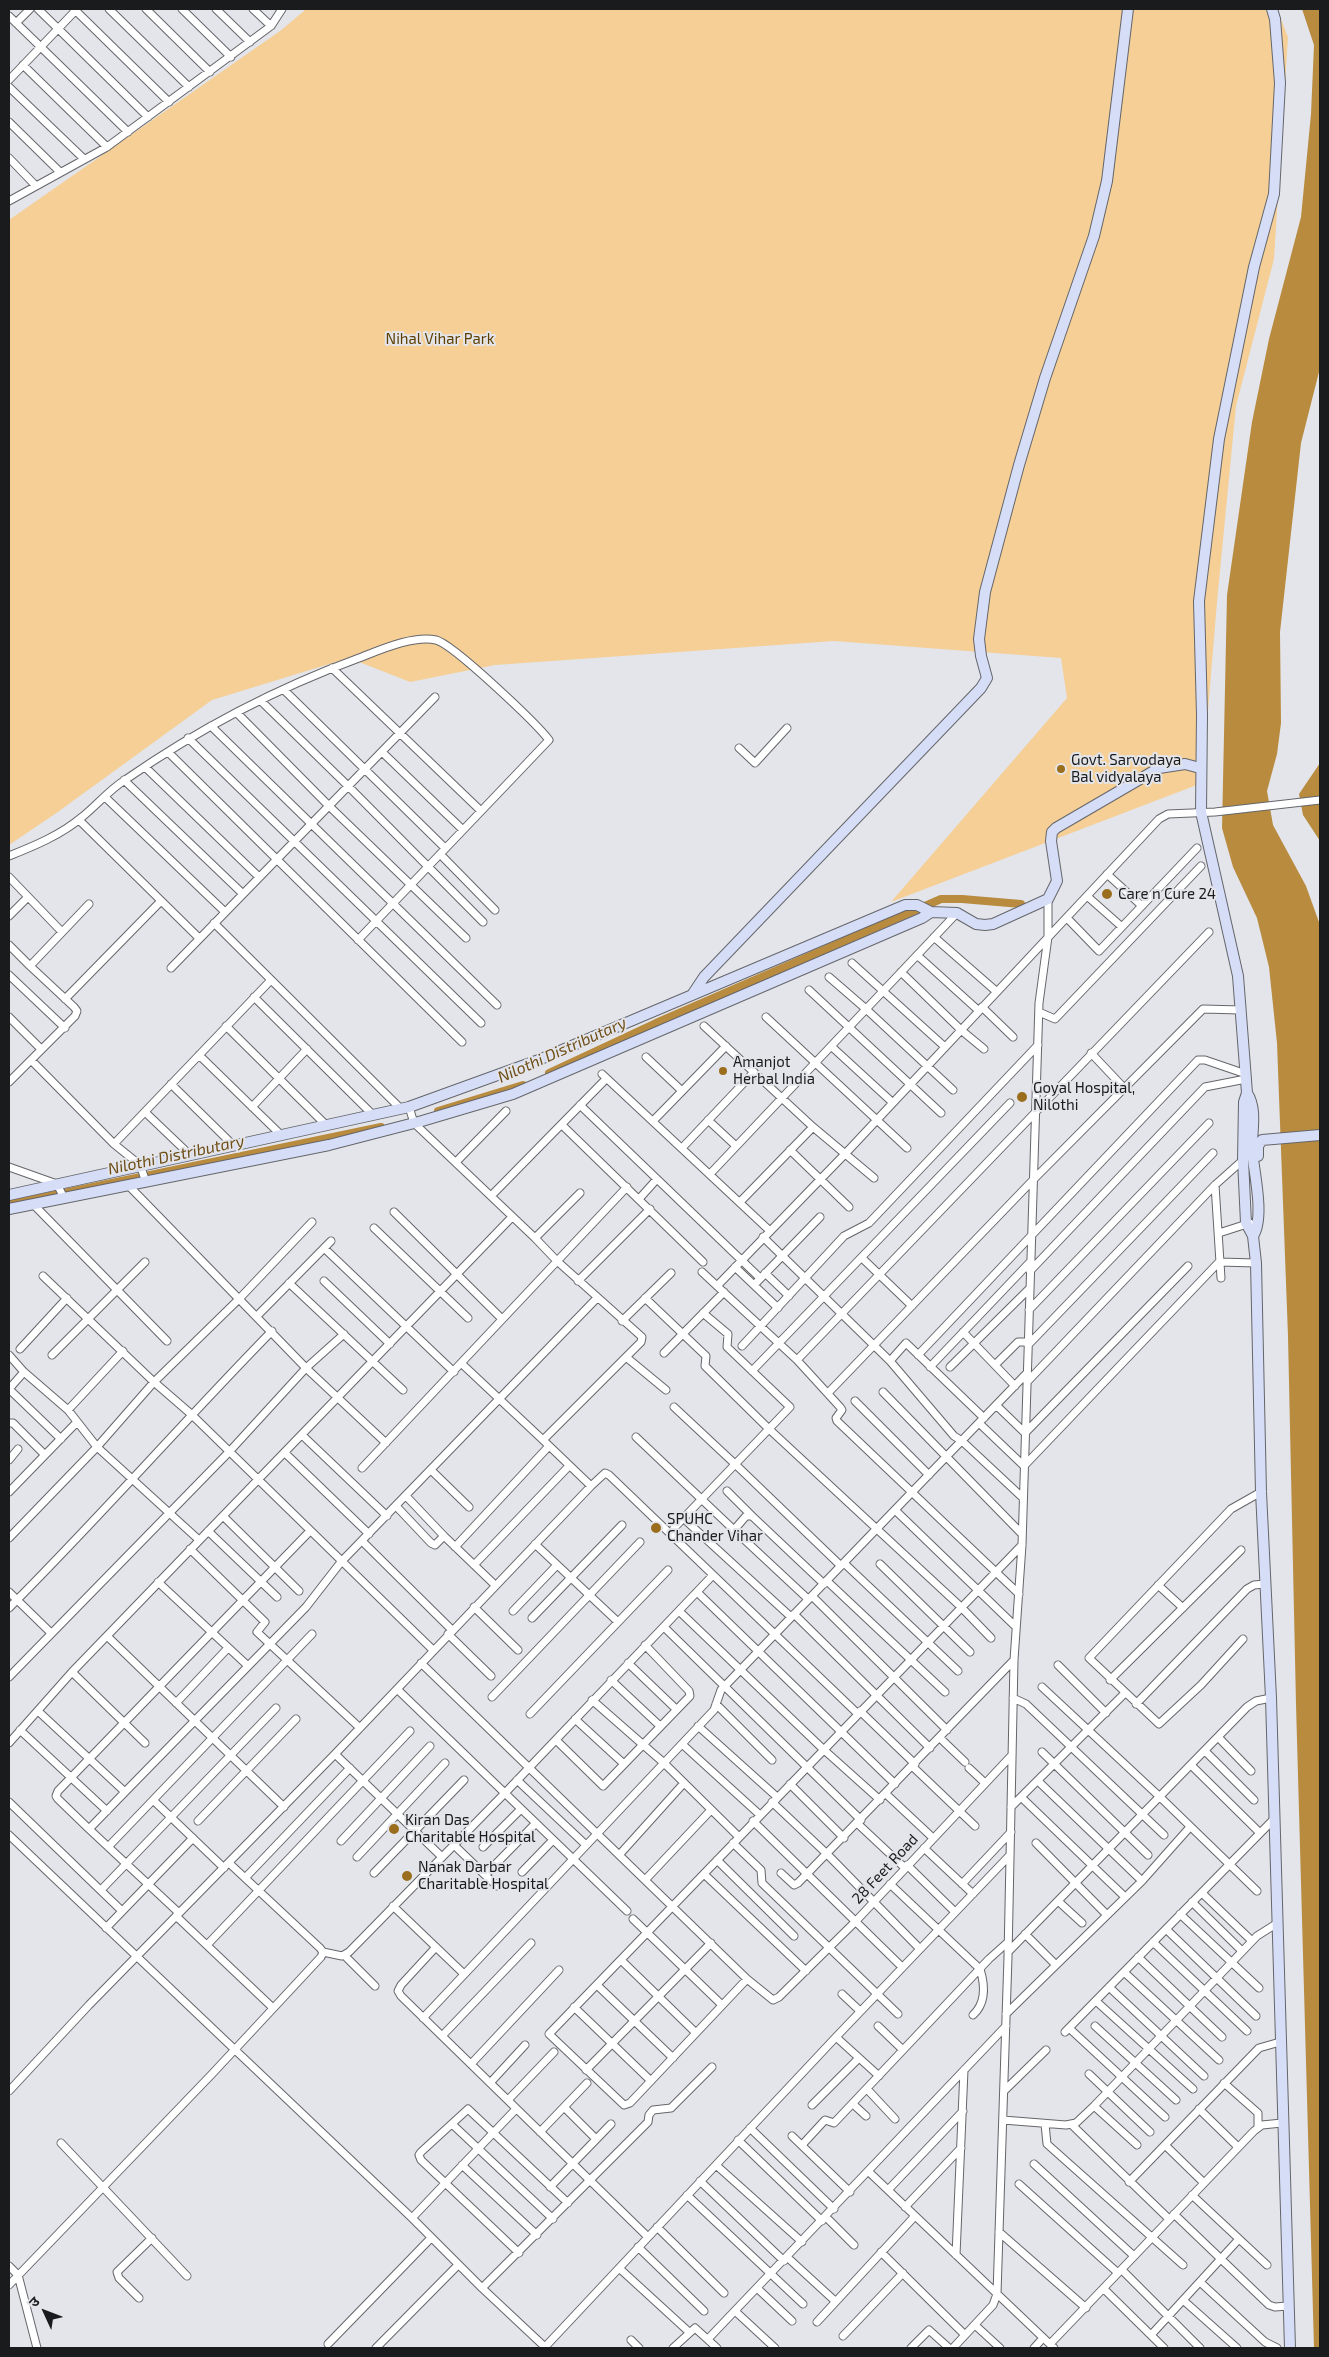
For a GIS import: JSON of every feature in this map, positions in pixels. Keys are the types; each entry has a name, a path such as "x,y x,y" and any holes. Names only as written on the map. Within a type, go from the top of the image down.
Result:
{"street":[{"path":"16,23 30,9"},
{"path":"38,9 148,117"},
{"path":"9,80 75,9 168,102"},
{"path":"109,9 189,87"},
{"path":"146,9 210,72"},
{"path":"182,9 231,57"},
{"path":"216,9 250,42"},
{"path":"253,9 271,26"},
{"path":"9,201 107,147 271,26 282,9"},
{"path":"692,995 704,977 981,688 987,678 980,656 979,639 985,592 1019,465 1045,378 1094,236 1112,154 1128,9"},
{"path":"1253,1236 1257,1222 1258,1146 1244,1102 1247,1093 1246,1077 1235,958 1201,812 1202,715 1199,601 1217,448 1254,267 1274,194 1277,174 1280,83 1275,19 1272,9"},
{"path":"9,16 128,132"},
{"path":"23,65 107,147"},
{"path":"9,87 84,159"},
{"path":"9,122 60,172"},
{"path":"9,158 36,186"},
{"path":"9,856 44,841 78,820 124,780 188,738 211,726 332,668 393,645 437,640 449,647 491,683 549,740 358,940"},
{"path":"332,668 481,811"},
{"path":"284,690 365,769 495,910"},
{"path":"171,968 435,697"},
{"path":"261,701 484,922"},
{"path":"237,713 329,806 466,938"},
{"path":"211,726 496,1005"},
{"path":"740,748 755,762 787,728"},
{"path":"188,738 481,1023"},
{"path":"168,752 462,1042"},
{"path":"382,752 463,830"},
{"path":"911,2348 929,2330 951,2348 994,2305 997,2294 1008,1952 1015,1626 1022,1545 1038,1012 1048,938 1048,899 1057,881 1051,841 1052,832 1159,768 1185,764 1200,768"},
{"path":"145,767 259,877"},
{"path":"124,780 243,894"},
{"path":"105,797 225,912"},
{"path":"717,1286 845,1154 1159,819 1168,814 1214,812 1320,800"},
{"path":"78,820 199,938"},
{"path":"1067,918 1099,951 1197,848"},
{"path":"1038,1012 1056,1019 1201,866"},
{"path":"1107,874 1142,906"},
{"path":"9,879 62,932"},
{"path":"1087,896 1122,926"},
{"path":"9,916 28,897"},
{"path":"9,1209 63,1197 129,1186 144,1174 188,1154 325,1124 407,1109 528,1065 905,905 957,913 976,924 993,924 1048,899"},
{"path":"66,999 161,901"},
{"path":"30,966 89,904"},
{"path":"9,1194 329,1145 513,1094 922,918 925,909"},
{"path":"710,1174 957,913"},
{"path":"214,923 270,980 407,1109 414,1122 557,1261 643,1339 543,1440"},
{"path":"797,1360 1209,932"},
{"path":"934,937 997,992"},
{"path":"9,945 77,1011 65,1028 41,1049 9,1082"},
{"path":"917,955 1013,1037"},
{"path":"852,963 945,1047"},
{"path":"901,972 961,1030 984,1049"},
{"path":"9,975 65,1028"},
{"path":"829,977 953,1090"},
{"path":"114,1144 270,980"},
{"path":"809,990 941,1113"},
{"path":"254,997 373,1115"},
{"path":"828,1393 1033,1180 1203,1009 1241,1010"},
{"path":"9,1017 41,1049"},
{"path":"766,1017 907,1148"},
{"path":"226,1026 280,1077 325,1124"},
{"path":"704,1026 813,1126 874,1178"},
{"path":"742,1346 844,1236 869,1222 1038,1045"},
{"path":"652,1121 726,1046"},
{"path":"831,1046 892,1102"},
{"path":"252,1107 307,1049"},
{"path":"1091,1053 1124,1088"},
{"path":"199,1055 280,1134"},
{"path":"646,1057 682,1091"},
{"path":"918,1355 1198,1060 1203,1059 1246,1077"},
{"path":"31,1060 144,1174"},
{"path":"682,1148 754,1072"},
{"path":"491,1196 580,1106 604,1076 770,1230"},
{"path":"1030,1271 1206,1087 1246,1077"},
{"path":"171,1084 232,1144"},
{"path":"752,1371 1010,1103"},
{"path":"580,1106 742,1260 789,1296"},
{"path":"145,1112 188,1154"},
{"path":"456,1162 506,1112"},
{"path":"708,1120 736,1146"},
{"path":"1029,1310 1209,1122"},
{"path":"562,1124 703,1262"},
{"path":"740,1202 813,1126"},
{"path":"1255,1139 1320,1133"},
{"path":"1027,1382 1215,1185 1243,1160 1255,1139"},
{"path":"790,1150 849,1207"},
{"path":"1028,1344 1212,1153"},
{"path":"1243,1160 1246,1223 1253,1236 1256,1263 1261,1492 1271,1698 1276,1924 1290,2348"},
{"path":"9,1167 59,1186 63,1197"},
{"path":"639,1199 657,1179"},
{"path":"1215,1185 1220,1233 1219,1262 1221,1278"},
{"path":"129,1186 306,1368 386,1443"},
{"path":"362,1468 627,1187"},
{"path":"535,1238 580,1193"},
{"path":"33,1204 167,1341"},
{"path":"578,1281 650,1209"},
{"path":"394,1212 502,1319"},
{"path":"9,1743 72,1672 158,1582 512,1217"},
{"path":"754,1285 820,1217"},
{"path":"9,1538 97,1447 154,1382 239,1299 312,1222"},
{"path":"1220,1233 1246,1223 1257,1222"},
{"path":"374,1228 468,1318"},
{"path":"763,1237 890,1361 954,1436 962,1441 1023,1498"},
{"path":"257,1316 331,1241"},
{"path":"324,1248 454,1372"},
{"path":"862,1258 912,1306"},
{"path":"930,1367 1031,1260"},
{"path":"52,1355 145,1262"},
{"path":"1024,1466 1219,1262 1256,1263"},
{"path":"1025,1433 1188,1266"},
{"path":"735,1267 778,1308"},
{"path":"702,1272 797,1360 828,1393 842,1410 836,1418 837,1421 1019,1594"},
{"path":"622,1321 671,1273"},
{"path":"44,1276 154,1382 191,1414 433,1650"},
{"path":"324,1281 390,1344"},
{"path":"290,1283 403,1390"},
{"path":"950,1367 1030,1288"},
{"path":"664,1353 724,1292"},
{"path":"20,1349 67,1298"},
{"path":"89,1829 247,1665 306,1607 341,1562 598,1298"},
{"path":"646,1298 706,1356 705,1366 707,1368 769,1429 878,1528 991,1638"},
{"path":"674,1528 790,1407 726,1346 728,1334 703,1313"},
{"path":"9,1608 134,1479 191,1414 272,1331"},
{"path":"963,1332 1015,1386"},
{"path":"9,1677 50,1632 229,1452 306,1368 344,1334"},
{"path":"995,1365 1018,1342 1028,1344"},
{"path":"890,1361 906,1343 1024,1466"},
{"path":"68,1410 123,1351"},
{"path":"9,1354 24,1372 68,1410 97,1447 199,1540"},
{"path":"626,1357 666,1390"},
{"path":"461,1363 591,1486"},
{"path":"24,1372 9,1389 61,1439"},
{"path":"423,2018 572,1858 714,1710 724,1686 1027,1373"},
{"path":"882,1392 1022,1534"},
{"path":"855,1401 929,1475"},
{"path":"996,1405 1025,1433"},
{"path":"674,1407 958,1671"},
{"path":"9,1492 77,1422"},
{"path":"9,1423 13,1423 45,1455"},
{"path":"302,1435 387,1516"},
{"path":"636,1437 701,1500 810,1598 947,1730"},
{"path":"455,1547 550,1446"},
{"path":"9,1460 18,1450"},
{"path":"285,1453 369,1534"},
{"path":"474,1565 569,1466"},
{"path":"432,1470 469,1507"},
{"path":"9,2091 136,1957 336,1754 495,1585 591,1486 606,1473 665,1532 859,1712 975,1826"},
{"path":"727,1491 945,1692"},
{"path":"1243,1639 1201,1685 1160,1723 1155,1722 1110,1680 1092,1662 1089,1656 1235,1505 1261,1492"},
{"path":"406,1496 495,1585"},
{"path":"396,1506 431,1543 435,1545 444,1536"},
{"path":"895,1510 1015,1626"},
{"path":"223,1516 274,1569 299,1591"},
{"path":"734,1530 746,1516 752,1516"},
{"path":"683,1518 792,1616 930,1748"},
{"path":"532,1618 622,1525"},
{"path":"208,1531 277,1597"},
{"path":"273,2008 207,1945 149,1884 56,1796 310,1531"},
{"path":"362,1541 491,1676"},
{"path":"492,1698 640,1542"},
{"path":"535,1544 618,1622"},
{"path":"421,1664 620,1854 674,1906 711,1943 748,1978 630,2103 624,2105 549,2034 674,1906 753,1821 1022,1545"},
{"path":"190,1550 265,1622 257,1632 360,1728"},
{"path":"1110,1680 1241,1550"},
{"path":"880,1564 970,1652"},
{"path":"513,1611 557,1565"},
{"path":"530,1714 668,1570"},
{"path":"344,1955 505,1793 713,1575"},
{"path":"158,1582 247,1665"},
{"path":"1136,1704 1247,1589 1254,1585 1265,1584"},
{"path":"1158,1585 1183,1608"},
{"path":"9,1592 50,1632"},
{"path":"698,1592 895,1784"},
{"path":"474,1607 518,1650"},
{"path":"680,1611 823,1749 933,1838"},
{"path":"664,1627 860,1822 955,1912"},
{"path":"108,1846 312,1634"},
{"path":"107,1636 284,1807"},
{"path":"556,1740 603,1786 690,1693 646,1646"},
{"path":"176,1703 228,1648"},
{"path":"781,1873 795,1885 808,1874 1014,1660"},
{"path":"628,1663 676,1709"},
{"path":"1058,1665 1106,1713"},
{"path":"72,1672 146,1743"},
{"path":"611,1680 660,1726"},
{"path":"1042,1687 1257,1891"},
{"path":"397,1688 627,1911"},
{"path":"1011,1807 1125,1693"},
{"path":"1013,1698 1026,1704 1164,1835"},
{"path":"1008,1952 1251,1704 1271,1698"},
{"path":"592,1700 664,1763 739,1837"},
{"path":"716,1704 772,1760"},
{"path":"101,1890 276,1708"},
{"path":"38,1710 125,1792"},
{"path":"198,1821 296,1719"},
{"path":"575,1719 624,1764"},
{"path":"698,1726 774,1800 920,1949"},
{"path":"20,1730 107,1811"},
{"path":"207,1945 410,1732"},
{"path":"1218,1737 1251,1772"},
{"path":"940,1738 985,1783"},
{"path":"682,1744 760,1815"},
{"path":"341,1841 430,1746"},
{"path":"1205,1751 1254,1800"},
{"path":"1042,1752 1148,1855"},
{"path":"336,1754 442,1857"},
{"name":"28 Feet Road","path":"748,1978 771,2000 777,2000 855,1922 1012,1755"},
{"path":"357,1856 446,1763"},
{"path":"1191,1765 1260,1833"},
{"path":"245,1878 350,1768"},
{"path":"374,1873 464,1780"},
{"path":"517,1780 586,1845"},
{"path":"1038,1780 1142,1881"},
{"path":"620,1854 684,1783"},
{"path":"790,1784 844,1838"},
{"path":"1021,1797 1125,1896"},
{"path":"153,1800 193,1838 245,1878 323,1952 344,1955 375,1986"},
{"path":"9,1802 122,1911"},
{"path":"484,1847 521,1809"},
{"path":"646,1879 711,1810"},
{"path":"1165,2117 1067,2030 1273,1820"},
{"path":"753,1821 902,1967"},
{"path":"485,1875 536,1823"},
{"path":"1006,2014 1142,1881 1190,1827"},
{"path":"962,1884 1010,1832"},
{"path":"9,1835 412,2218 545,2348 738,2140 1010,1856"},
{"path":"106,1928 193,1838"},
{"path":"522,1872 554,1840"},
{"path":"733,1843 761,1870 762,1883 898,2014"},
{"path":"1036,1843 1107,1915"},
{"path":"454,1845 497,1886"},
{"path":"924,1848 973,1894"},
{"path":"717,1860 794,1936"},
{"path":"704,1874 806,1971"},
{"path":"890,1884 980,1969 983,1978 983,2002 973,2015"},
{"path":"1202,1893 1252,1941"},
{"path":"1058,1901 1082,1924"},
{"path":"1192,1902 1242,1951"},
{"path":"393,1906 464,1974"},
{"path":"1180,1914 1259,1988"},
{"path":"632,1919 722,2005"},
{"path":"1072,2125 1108,2092 1160,2035 1252,1941 1276,1924"},
{"path":"1166,1928 1256,2016"},
{"path":"1025,1934 1056,1965"},
{"path":"802,2145 825,2120 834,2123 1008,1942"},
{"path":"1152,1942 1247,2031"},
{"path":"442,2036 531,1943"},
{"path":"586,2070 711,1943"},
{"path":"436,1947 398,1991 423,2018 648,2237"},
{"path":"9,2285 234,2050 321,1957 323,1952"},
{"path":"1138,1956 1222,2037"},
{"path":"621,1960 696,2033"},
{"path":"471,2064 560,1970"},
{"path":"1124,1972 1219,2060"},
{"path":"596,1985 673,2058"},
{"path":"1109,1987 1204,2076"},
{"path":"842,1994 860,2011"},
{"path":"1096,2001 1193,2089"},
{"path":"574,2007 651,2081"},
{"path":"878,2026 903,2050"},
{"path":"708,2339 834,2209 1006,2026"},
{"path":"1095,2026 1176,2100"},
{"path":"836,2037 879,2076"},
{"path":"1129,2182 1259,2048 1280,2042"},
{"path":"490,2083 525,2045"},
{"path":"1004,2091 1046,2050"},
{"path":"508,2100 554,2052"},
{"path":"812,2105 859,2058"},
{"path":"482,2288 648,2122 649,2115 654,2110 671,2108 712,2068"},
{"path":"956,2255 964,2070"},
{"path":"1089,2074 1150,2132"},
{"path":"540,2132 587,2083"},
{"path":"1224,2083 1256,2110 1258,2127"},
{"path":"868,2089 895,2119"},
{"path":"853,2104 866,2116"},
{"path":"1094,2106 1137,2145"},
{"path":"564,2107 596,2139"},
{"path":"519,2253 419,2156 468,2109 568,2202"},
{"path":"412,2218 516,2109"},
{"path":"1199,2109 1238,2148"},
{"path":"888,2190 962,2111"},
{"path":"1003,2120 1072,2125 1129,2182 1221,2259 1269,2305 1275,2308 1288,2306"},
{"path":"452,2124 552,2219"},
{"path":"550,2187 611,2124"},
{"path":"1045,2124 1047,2144 1153,2236 1183,2265"},
{"path":"869,2172 1052,2346 1171,2216 1258,2127 1282,2124"},
{"path":"750,2128 834,2209"},
{"path":"792,2136 850,2192"},
{"path":"738,2140 854,2245"},
{"path":"60,2143 104,2186 187,2276"},
{"path":"1164,2145 1204,2183"},
{"path":"905,2206 961,2148"},
{"path":"1034,2164 1134,2256"},
{"path":"462,2165 537,2235"},
{"path":"716,2165 802,2242"},
{"path":"700,2181 835,2301"},
{"path":"1019,2184 1170,2316 1200,2348"},
{"path":"1192,2194 1268,2265"},
{"path":"687,2195 803,2304"},
{"path":"817,2322 915,2216"},
{"path":"657,2227 724,2293"},
{"path":"1000,2232 1086,2308"},
{"path":"139,2298 119,2278 117,2272 152,2238"},
{"path":"328,2344 431,2238"},
{"path":"1151,2335 1239,2239"},
{"path":"638,2248 704,2311"},
{"path":"882,2252 966,2335"},
{"path":"376,2348 458,2265"},
{"path":"9,2266 18,2275 37,2348"},
{"path":"619,2268 689,2332"},
{"path":"844,2336 903,2273"},
{"path":"1200,2282 1265,2342 1277,2348"},
{"path":"757,2288 792,2321"},
{"path":"1104,2289 1161,2347"},
{"path":"1184,2300 1237,2348"},
{"path":"735,2311 775,2348"},
{"path":"975,2325 1000,2348"},
{"path":"673,2348 695,2328 717,2348"},
{"path":"1034,2348 1043,2338"},
{"path":"631,2340 639,2348"}],"green space":[{"name":"Nihal Vihar Park","path":"304,9 1277,9 1288,37 1274,259 1236,406 1202,783 891,902 1067,698 1061,658 834,641 495,665 410,682 349,658 212,700 55,814 9,845 9,220 280,31"}],"shaded area":[{"path":"1302,9 1320,9 1320,368 1301,443 1280,632 1281,723 1277,754 1267,791 1273,825 1306,886 1320,925 1320,2348 1314,2348 1288,1336 1277,1043 1269,967 1257,918 1233,867 1222,828 1227,595 1252,422 1269,339 1301,217 1311,114 1314,45"},
{"path":"1320,763 1320,841 1303,815 1299,794"}],"waterway":[{"name":"Nilothi Distributary","path":"549,1073 656,1023 941,899 1021,904"},
{"name":"Nilothi Distributary","path":"438,1111 523,1085"},
{"name":"Nilothi Distributary","path":"11,1204 381,1127"}],"place":[{"name":"Govt. Sarvodaya Bal vidyalaya","path":"1061,769"},
{"name":"Care n Cure 24","path":"1107,894"},
{"name":"Amanjot Herbal India","path":"723,1071"},
{"name":"Goyal Hospital, Nilothi","path":"1022,1097"},
{"name":"SPUHC Chander Vihar","path":"656,1528"},
{"name":"Kiran Das Charitable Hospital","path":"394,1829"},
{"name":"Nanak Darbar Charitable Hospital","path":"407,1876"}]}
